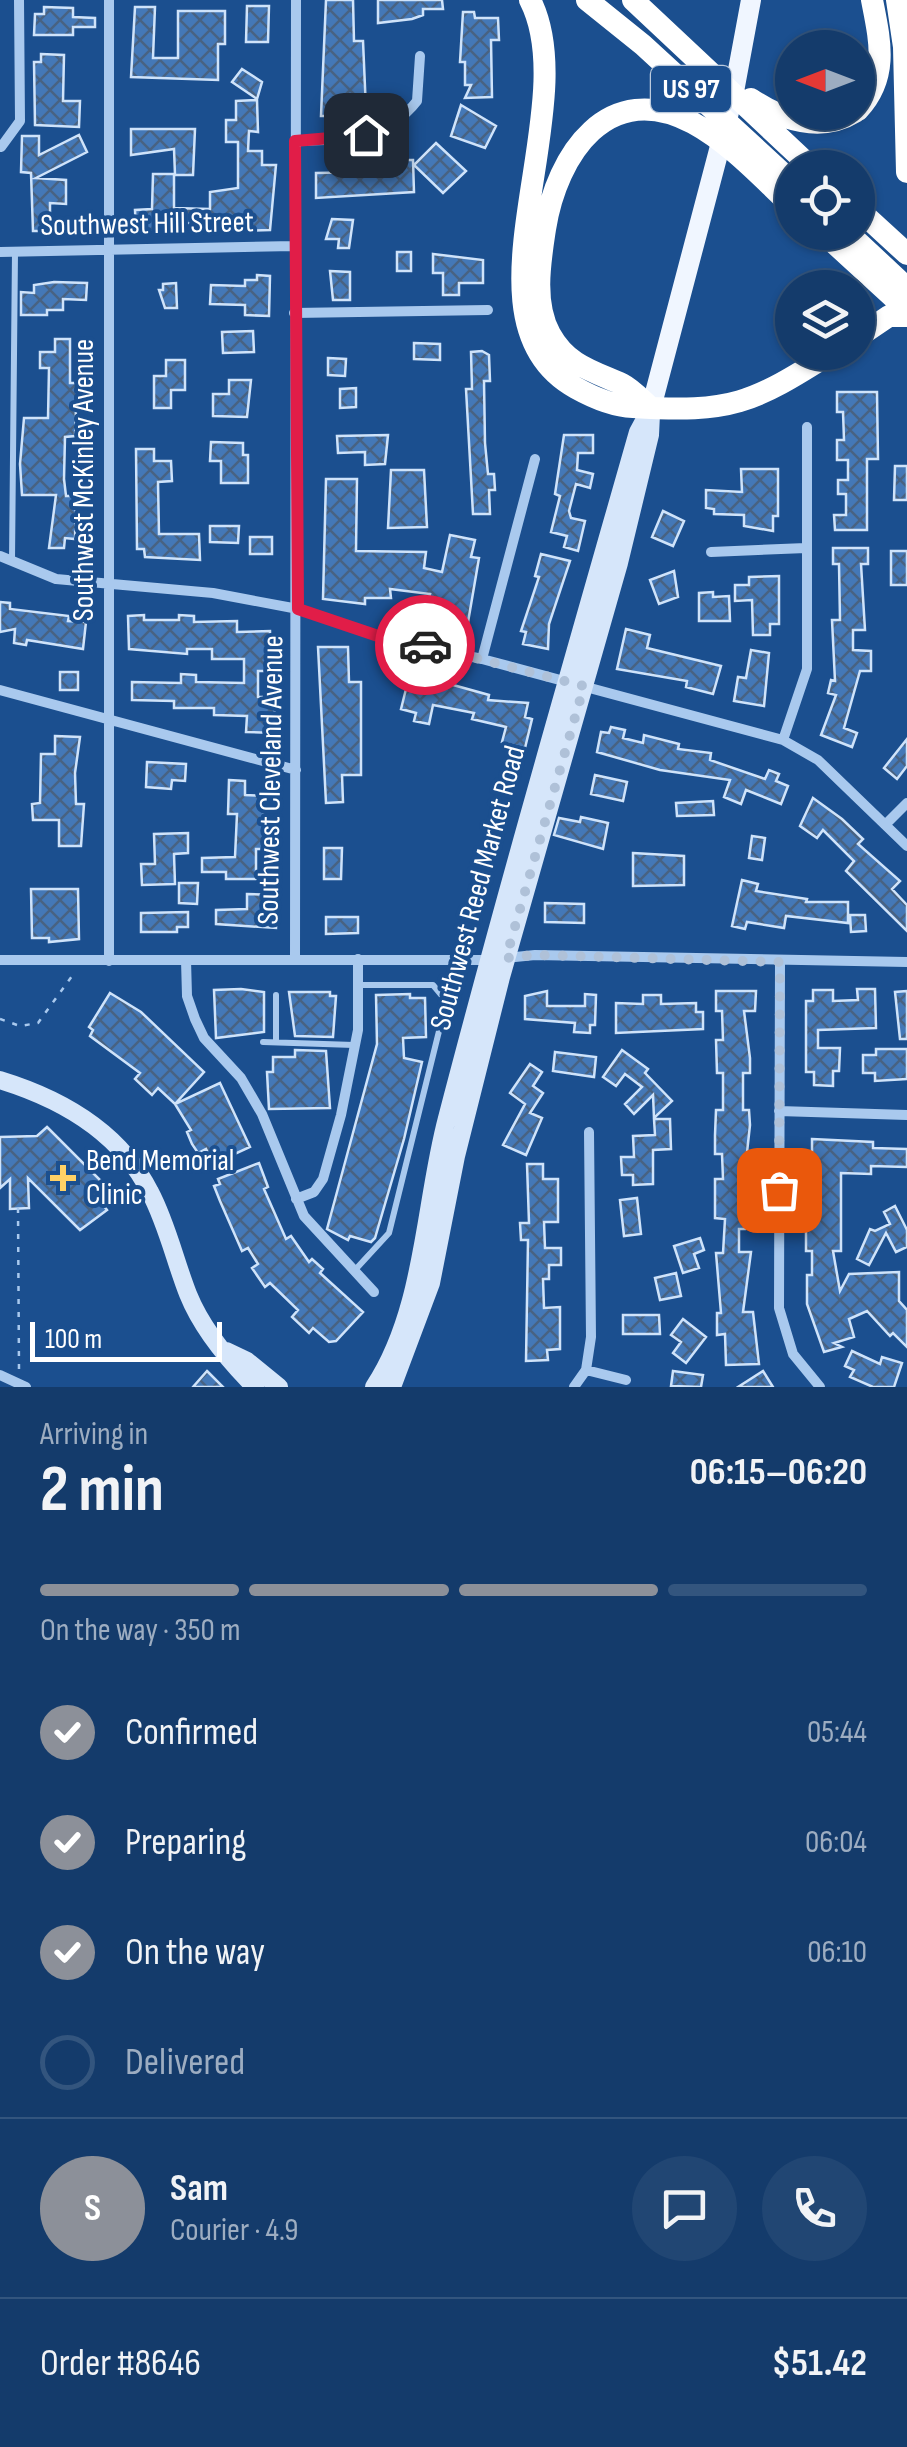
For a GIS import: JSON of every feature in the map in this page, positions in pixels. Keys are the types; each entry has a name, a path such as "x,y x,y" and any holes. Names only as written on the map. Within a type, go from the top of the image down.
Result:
{"highway":[{"path":"530,0 542,30 546,69 522,278 527,331 538,354 564,382 619,406 682,412 740,404 767,394 805,370"},
{"name":"US 97","path":"587,0 643,45 775,166"},
{"name":"US 97","path":"634,0 793,150"},
{"path":"872,0 880,45 880,73 875,88"},
{"path":"897,0 904,47 907,172"},
{"path":"706,70 775,114"},
{"path":"651,408 624,385 598,378 563,353 543,315 540,270 546,223 553,192 572,149 593,128 620,115 649,112 676,116 698,126 775,192"},
{"path":"875,225 907,254"},
{"path":"841,250 907,313"},
{"path":"866,250 907,288"},
{"path":"875,325 889,316 907,313"}],"main road":[{"name":"Southwest Reed Market Road","path":"392,1387 431,1283 533,790 576,684 638,432 651,408 714,167 751,0"},
{"name":"Southwest Reed Market Road","path":"374,1387 400,1332 418,1266 441,1142 497,959"},
{"path":"0,1080 46,1096 78,1114 121,1150 151,1193 189,1297 224,1350 255,1387"},
{"path":"224,1350 248,1361 278,1387"}],"street":[{"path":"1,147 20,121 19,0"},
{"name":"Southwest McKinley Avenue","path":"109,0 110,961"},
{"name":"Southwest Cleveland Avenue","path":"295,960 296,0"},
{"path":"295,141 356,138 396,122 417,102 420,56"},
{"name":"Southwest Hill Street","path":"0,252 294,246"},
{"path":"294,313 488,310"},
{"path":"783,740 807,669 807,428"},
{"path":"482,659 535,460"},
{"path":"711,552 806,548"},
{"path":"0,556 56,579 213,593 298,609 384,638 482,659 783,740 818,760 907,846"},
{"path":"0,690 296,770"},
{"path":"886,824 907,802"},
{"path":"0,960 497,959 535,955 907,962"},
{"path":"296,1199 314,1192 324,1179 356,1045 358,959"},
{"path":"186,960 187,996 195,1019 204,1038 242,1078 262,1114 304,1216 374,1292"},
{"path":"780,962 779,1308 793,1354 820,1387"},
{"path":"779,1111 907,1114"},
{"path":"574,1387 586,1370 591,1337 589,1132"},
{"path":"586,1370 626,1380"},
{"path":"0,1375 23,1386"}],"lane":[{"path":"12,561 14,252"},
{"path":"356,1270 389,1233 444,1011 443,998 433,985 358,985"},
{"path":"276,995 276,1042"},
{"path":"264,1042 356,1045"}],"path":[{"path":"0,1019 20,1026 38,1023 72,976"},
{"path":"18,1208 23,1386"}],"building":[{"path":"326,0 353,0 354,41 363,41 366,110 332,110 332,116 321,116"},
{"path":"378,0 442,0 443,9 423,9 423,15 412,19 378,23"},
{"path":"247,6 269,6 268,42 246,42"},
{"path":"44,7 73,8 73,17 95,18 95,27 73,27 73,35 34,35 35,14 44,14"},
{"path":"135,7 155,7 153,58 178,58 178,11 225,11 225,44 218,44 218,80 131,77"},
{"path":"463,12 474,12 475,18 498,18 499,40 491,40 492,97 465,98 471,85 465,85 465,62 460,62"},
{"path":"41,54 64,55 63,101 80,101 79,127 35,125 34,62 41,62"},
{"path":"242,69 262,82 257,99 232,82"},
{"path":"257,100 258,132 249,131 248,151 262,151 262,165 276,165 270,230 238,231 184,223 185,232 136,231 135,210 152,209 153,174 174,174 174,208 210,209 210,192 238,188 238,142 226,142 226,120 236,120 236,101"},
{"path":"461,105 496,126 485,148 451,136"},
{"path":"131,129 195,129 193,175 175,175 174,149 131,155"},
{"path":"79,135 87,152 36,178 66,180 66,204 50,203 50,231 33,231 31,173 21,172 22,136 39,136 39,155"},
{"path":"436,143 466,171 443,193 414,165"},
{"path":"402,160 413,160 414,192 316,198 316,173 368,172 379,166 402,166"},
{"path":"332,219 353,220 349,248 338,248 339,239 326,239"},
{"path":"397,252 411,252 411,271 397,271"},
{"path":"433,254 483,260 483,283 459,283 459,295 443,295 443,273 433,273"},
{"path":"330,271 350,272 350,300 333,300"},
{"path":"257,275 270,276 269,316 245,315 245,305 210,304 211,285 245,286 245,280 257,280"},
{"path":"87,283 86,300 63,299 63,310 47,310 47,315 21,315 21,292 34,293 34,285"},
{"path":"176,283 177,308 165,308 159,290 163,290 163,284"},
{"path":"253,331 254,352 223,353 222,332"},
{"path":"55,339 70,339 70,383 77,383 75,436 65,437 64,479 66,496 76,496 75,539 65,538 64,548 49,548 56,495 22,495 20,464 24,418 48,418 49,368 40,368 40,352 55,352"},
{"path":"414,343 440,344 440,360 414,359"},
{"path":"471,352 489,355 490,381 484,381 485,443 488,474 494,474 495,490 489,490 490,514 473,514 466,389 472,389"},
{"path":"328,358 346,359 345,376 328,375"},
{"path":"166,360 185,360 185,390 171,390 171,408 154,408 154,376 166,376"},
{"path":"229,380 251,380 247,417 213,416 213,394 229,394"},
{"path":"356,388 356,407 340,408 340,389"},
{"path":"837,392 877,392 878,459 867,459 867,530 835,530 834,515 846,515 846,494 838,494 838,480 848,480 848,460 837,460 837,440 844,440 843,412 837,412"},
{"path":"388,435 385,464 365,465 365,452 338,453 337,436"},
{"path":"564,435 593,435 593,453 578,453 577,470 593,474 590,488 576,484 569,511 571,518 585,521 578,551 564,547 567,536 551,532 560,496 555,494"},
{"path":"211,442 243,443 243,455 248,455 248,483 221,483 221,461 210,461"},
{"path":"136,449 154,449 154,461 171,461 172,481 158,482 159,534 199,534 200,560 145,557 144,549 137,549"},
{"path":"895,466 907,466 907,500 894,500"},
{"path":"741,469 778,469 778,516 773,516 773,531 744,526 744,515 714,514 714,509 706,508 706,490 742,492"},
{"path":"391,470 424,470 427,527 388,528"},
{"path":"326,479 357,479 356,551 426,552 424,568 442,572 450,535 475,540 471,557 479,558 466,634 436,627 437,619 424,616 430,594 390,589 391,598 365,598 365,604 323,599"},
{"path":"663,511 684,521 673,546 652,537"},
{"path":"210,526 239,526 238,543 210,542"},
{"path":"250,537 272,537 272,554 250,554"},
{"path":"833,548 868,548 868,564 861,564 865,630 853,630 853,650 871,651 871,671 860,671 844,728 857,733 852,747 821,735 836,695 828,693 831,680 835,681 832,620 840,620 839,564 833,564"},
{"path":"891,551 907,551 907,585 891,585"},
{"path":"541,554 570,561 549,624 548,649 523,644 526,632 521,631 539,577 535,576"},
{"path":"674,571 678,597 659,604 650,580"},
{"path":"779,576 779,624 770,624 770,635 753,635 752,600 735,601 735,585 749,585 749,577"},
{"path":"713,592 713,597 729,596 730,621 699,621 699,593"},
{"path":"0,602 10,603 10,609 69,616 68,621 86,622 83,649 27,640 26,645 14,643 15,629 0,632"},
{"path":"144,615 144,620 179,620 179,615 194,616 194,622 237,621 237,632 270,631 271,671 258,671 258,697 275,697 274,733 246,732 247,716 214,715 214,708 174,708 174,701 132,700 132,682 181,683 181,674 196,675 196,682 244,683 244,659 212,659 212,649 187,649 187,654 129,649 128,616"},
{"path":"626,629 650,635 647,648 721,666 713,694 686,687 687,681 617,669"},
{"path":"318,647 348,647 349,682 361,682 361,775 342,775 343,802 326,803"},
{"path":"751,650 769,653 764,706 734,701 738,677 746,678"},
{"path":"60,672 78,672 78,690 60,690"},
{"path":"410,673 489,695 488,700 528,703 525,717 532,719 525,748 502,742 506,727 472,719 474,713 433,705 429,724 414,721 416,713 401,709"},
{"path":"611,727 625,730 623,738 643,743 644,735 679,744 678,749 711,753 710,760 765,779 769,770 779,774 776,781 788,786 781,804 746,790 741,804 724,797 730,780 660,770 597,752 601,732 609,733"},
{"path":"55,736 80,737 75,773 76,804 84,804 81,846 59,846 59,820 33,820 32,804 40,803 41,754 55,754"},
{"path":"907,739 907,766 897,779 884,768"},
{"path":"147,762 186,764 185,781 172,780 171,789 146,787"},
{"path":"595,775 627,782 623,801 591,794"},
{"path":"229,780 245,781 245,795 263,796 266,849 256,849 256,879 226,879 226,872 202,872 202,858 235,857 237,814 228,814"},
{"path":"813,798 863,839 858,844 900,881 892,889 907,905 907,931 846,871 854,861 823,830 817,838 800,826"},
{"path":"713,801 714,815 677,816 676,803"},
{"path":"581,817 608,823 603,849 554,835 559,818 580,822"},
{"path":"188,833 188,853 174,854 175,884 142,885 141,864 155,864 154,834"},
{"path":"752,836 765,838 762,860 749,858"},
{"path":"324,848 342,848 341,879 324,879"},
{"path":"633,853 684,856 684,885 633,886"},
{"path":"742,880 758,884 756,891 807,899 806,902 848,902 848,923 786,916 784,928 747,922 745,929 732,926"},
{"path":"179,883 198,883 197,904 179,903"},
{"path":"31,889 78,889 79,939 49,942 49,938 32,938"},
{"path":"247,894 277,895 276,928 216,924 216,910 247,909"},
{"path":"545,903 584,904 584,923 545,922"},
{"path":"188,912 188,927 177,927 177,932 141,932 141,913"},
{"path":"850,915 865,915 866,931 851,932"},
{"path":"326,917 358,917 358,933 326,934"},
{"path":"857,989 875,989 876,1028 818,1030 818,1048 840,1048 839,1071 833,1071 833,1086 814,1085 814,1072 806,1072 806,1001 813,1001 813,990 833,990 833,1001 858,1000"},
{"path":"214,990 264,992 264,1032 216,1038"},
{"path":"547,991 547,1006 585,1006 585,994 596,995 595,1025 590,1025 590,1033 574,1032 575,1023 525,1019 525,996"},
{"path":"716,991 756,991 755,1011 744,1011 750,1073 743,1073 743,1110 749,1110 750,1125 744,1180 750,1180 750,1196 745,1229 739,1229 739,1252 751,1252 743,1312 753,1312 759,1364 726,1365 725,1334 717,1335 717,1313 721,1313 716,1253 723,1253 725,1219 715,1218 715,1179 723,1179 722,1154 715,1154 716,1110 723,1110 723,1073 717,1073 716,1040 723,1040 722,1011 716,1011"},
{"path":"907,991 907,1039 900,1039 895,992"},
{"path":"289,992 330,992 330,996 336,996 333,1037 295,1036"},
{"path":"110,993 141,1012 204,1072 175,1104 158,1088 152,1095 135,1079 140,1073 90,1036 93,1030 89,1027"},
{"path":"410,994 410,998 425,998 426,1037 403,1038 404,1058 422,1062 404,1139 375,1238 371,1242 350,1236 348,1240 327,1229 377,1044 376,995"},
{"path":"643,995 661,995 661,1004 696,1003 696,1012 703,1012 703,1029 616,1033 616,1003 643,1004"},
{"path":"876,1049 907,1049 907,1079 875,1081 875,1073 863,1073 863,1055 876,1055"},
{"path":"295,1050 326,1051 330,1108 269,1109 267,1072 273,1072 273,1057 295,1057"},
{"path":"622,1050 648,1069 645,1073 672,1101 654,1118 653,1095 634,1114 625,1104 642,1087 625,1074 616,1086 603,1077"},
{"path":"555,1052 596,1057 594,1077 553,1071"},
{"path":"530,1064 542,1072 533,1086 543,1093 530,1113 542,1118 526,1155 503,1145 525,1104 510,1093"},
{"path":"220,1083 250,1147 213,1164 206,1149 198,1153 192,1144 187,1132 191,1130 175,1104"},
{"path":"654,1119 670,1119 671,1149 653,1150 653,1184 633,1185 633,1175 622,1175 621,1157 634,1157 633,1136 655,1135"},
{"name":"Bend Memorial Clinic","path":"47,1127 115,1195 104,1206 107,1210 80,1230 28,1178 29,1208 10,1209 10,1179 0,1188 0,1137 37,1136"},
{"path":"812,1139 873,1142 873,1148 907,1149 907,1167 871,1166 871,1174 841,1173 841,1251 833,1251 840,1291 849,1274 899,1272 899,1301 907,1310 907,1347 893,1333 890,1336 867,1311 849,1319 854,1337 834,1343 842,1347 824,1352 807,1304 812,1251 806,1251 806,1169 812,1169"},
{"path":"259,1163 268,1187 264,1189 286,1239 291,1236 309,1262 312,1259 323,1269 320,1273 363,1312 336,1341 329,1342 313,1328 309,1333 292,1317 298,1310 270,1283 265,1287 252,1268 258,1264 248,1248 242,1251 220,1201 214,1186 220,1184 218,1179"},
{"path":"527,1164 543,1164 543,1179 558,1179 558,1222 544,1222 545,1248 561,1248 561,1265 549,1265 549,1279 543,1279 544,1308 560,1307 560,1349 547,1350 548,1360 526,1361 528,1240 521,1240 520,1223 529,1223"},
{"path":"637,1198 641,1234 624,1236 620,1200"},
{"path":"895,1206 907,1230 907,1247 896,1252 886,1233 869,1265 857,1259 870,1229 875,1231 890,1224 884,1212"},
{"path":"700,1238 704,1250 694,1254 699,1268 683,1273 674,1246"},
{"path":"676,1273 681,1296 660,1300 655,1278"},
{"path":"623,1315 659,1315 660,1334 623,1334"},
{"path":"683,1319 706,1337 686,1363 673,1353 681,1342 671,1335"},
{"path":"852,1351 880,1364 882,1357 902,1363 894,1387 873,1387 850,1377 854,1370 845,1366"},
{"path":"207,1371 223,1387 193,1387"},
{"path":"673,1371 703,1375 701,1387 671,1386"},
{"path":"763,1371 773,1387 738,1387"}],"way so far":[{"path":"425,645 584,686 506,958 535,955 780,962 779,1190"}],"place":[{"name":"Bend Memorial Clinic","path":"63,1178"}],"route":[{"path":"366,135 295,141 298,609 384,638 425,645"}]}
